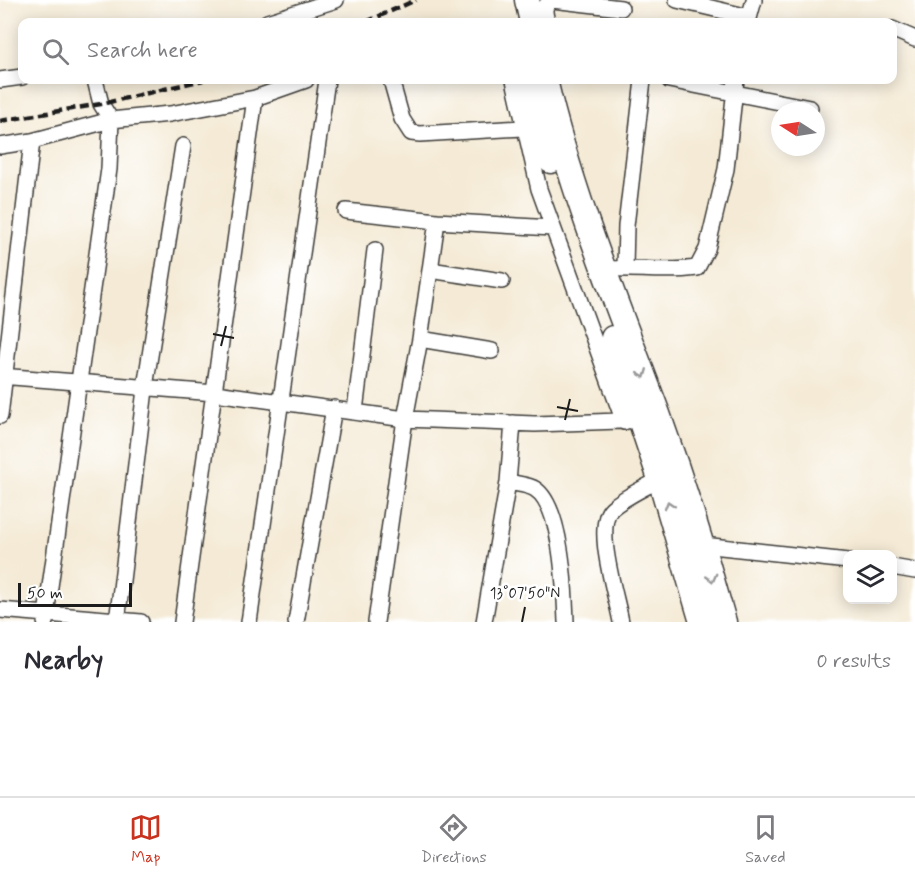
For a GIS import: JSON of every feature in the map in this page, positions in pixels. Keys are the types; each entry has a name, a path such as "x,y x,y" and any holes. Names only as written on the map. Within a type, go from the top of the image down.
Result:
{"main road":[{"path":"512,0 516,18"},
{"path":"534,18 540,1"},
{"path":"544,84 532,106 642,420 702,622"},
{"path":"546,84 574,187 615,268 642,420 703,545 724,622"}],"street":[{"path":"280,18 336,0"},
{"path":"546,18 540,1 552,0 620,10"},
{"path":"677,0 742,18"},
{"path":"750,18 754,0"},
{"path":"897,31 915,39"},
{"path":"0,80 18,78"},
{"path":"45,618 109,169 111,120 101,104 96,84"},
{"path":"0,146 32,141 111,120 170,114 255,98 295,84"},
{"path":"249,622 326,84"},
{"path":"392,84 402,119 411,133 524,128"},
{"path":"3,376 216,393 405,419 513,423 642,420 552,228 524,128 515,84"},
{"path":"643,84 626,226 615,268 669,272 697,268 707,249 726,169 734,86"},
{"path":"712,84 734,86 789,102"},
{"path":"182,622 216,393 255,98"},
{"path":"0,416 32,141"},
{"path":"117,621 146,388 183,146"},
{"path":"346,211 437,221 552,228"},
{"path":"376,622 405,419 420,339 437,221"},
{"path":"355,411 375,250"},
{"path":"430,270 502,281"},
{"path":"420,339 492,351"},
{"path":"296,622 334,408"},
{"path":"484,622 508,482 513,423"},
{"path":"621,622 604,538 604,520 611,509 660,478"},
{"path":"508,482 536,489 547,504 564,564 566,622"},
{"path":"703,545 843,560"},
{"path":"897,568 915,571"},
{"path":"0,610 45,618 141,622"}],"railway":[{"path":"375,18 416,0"},
{"path":"0,121 101,104 186,84"}]}
